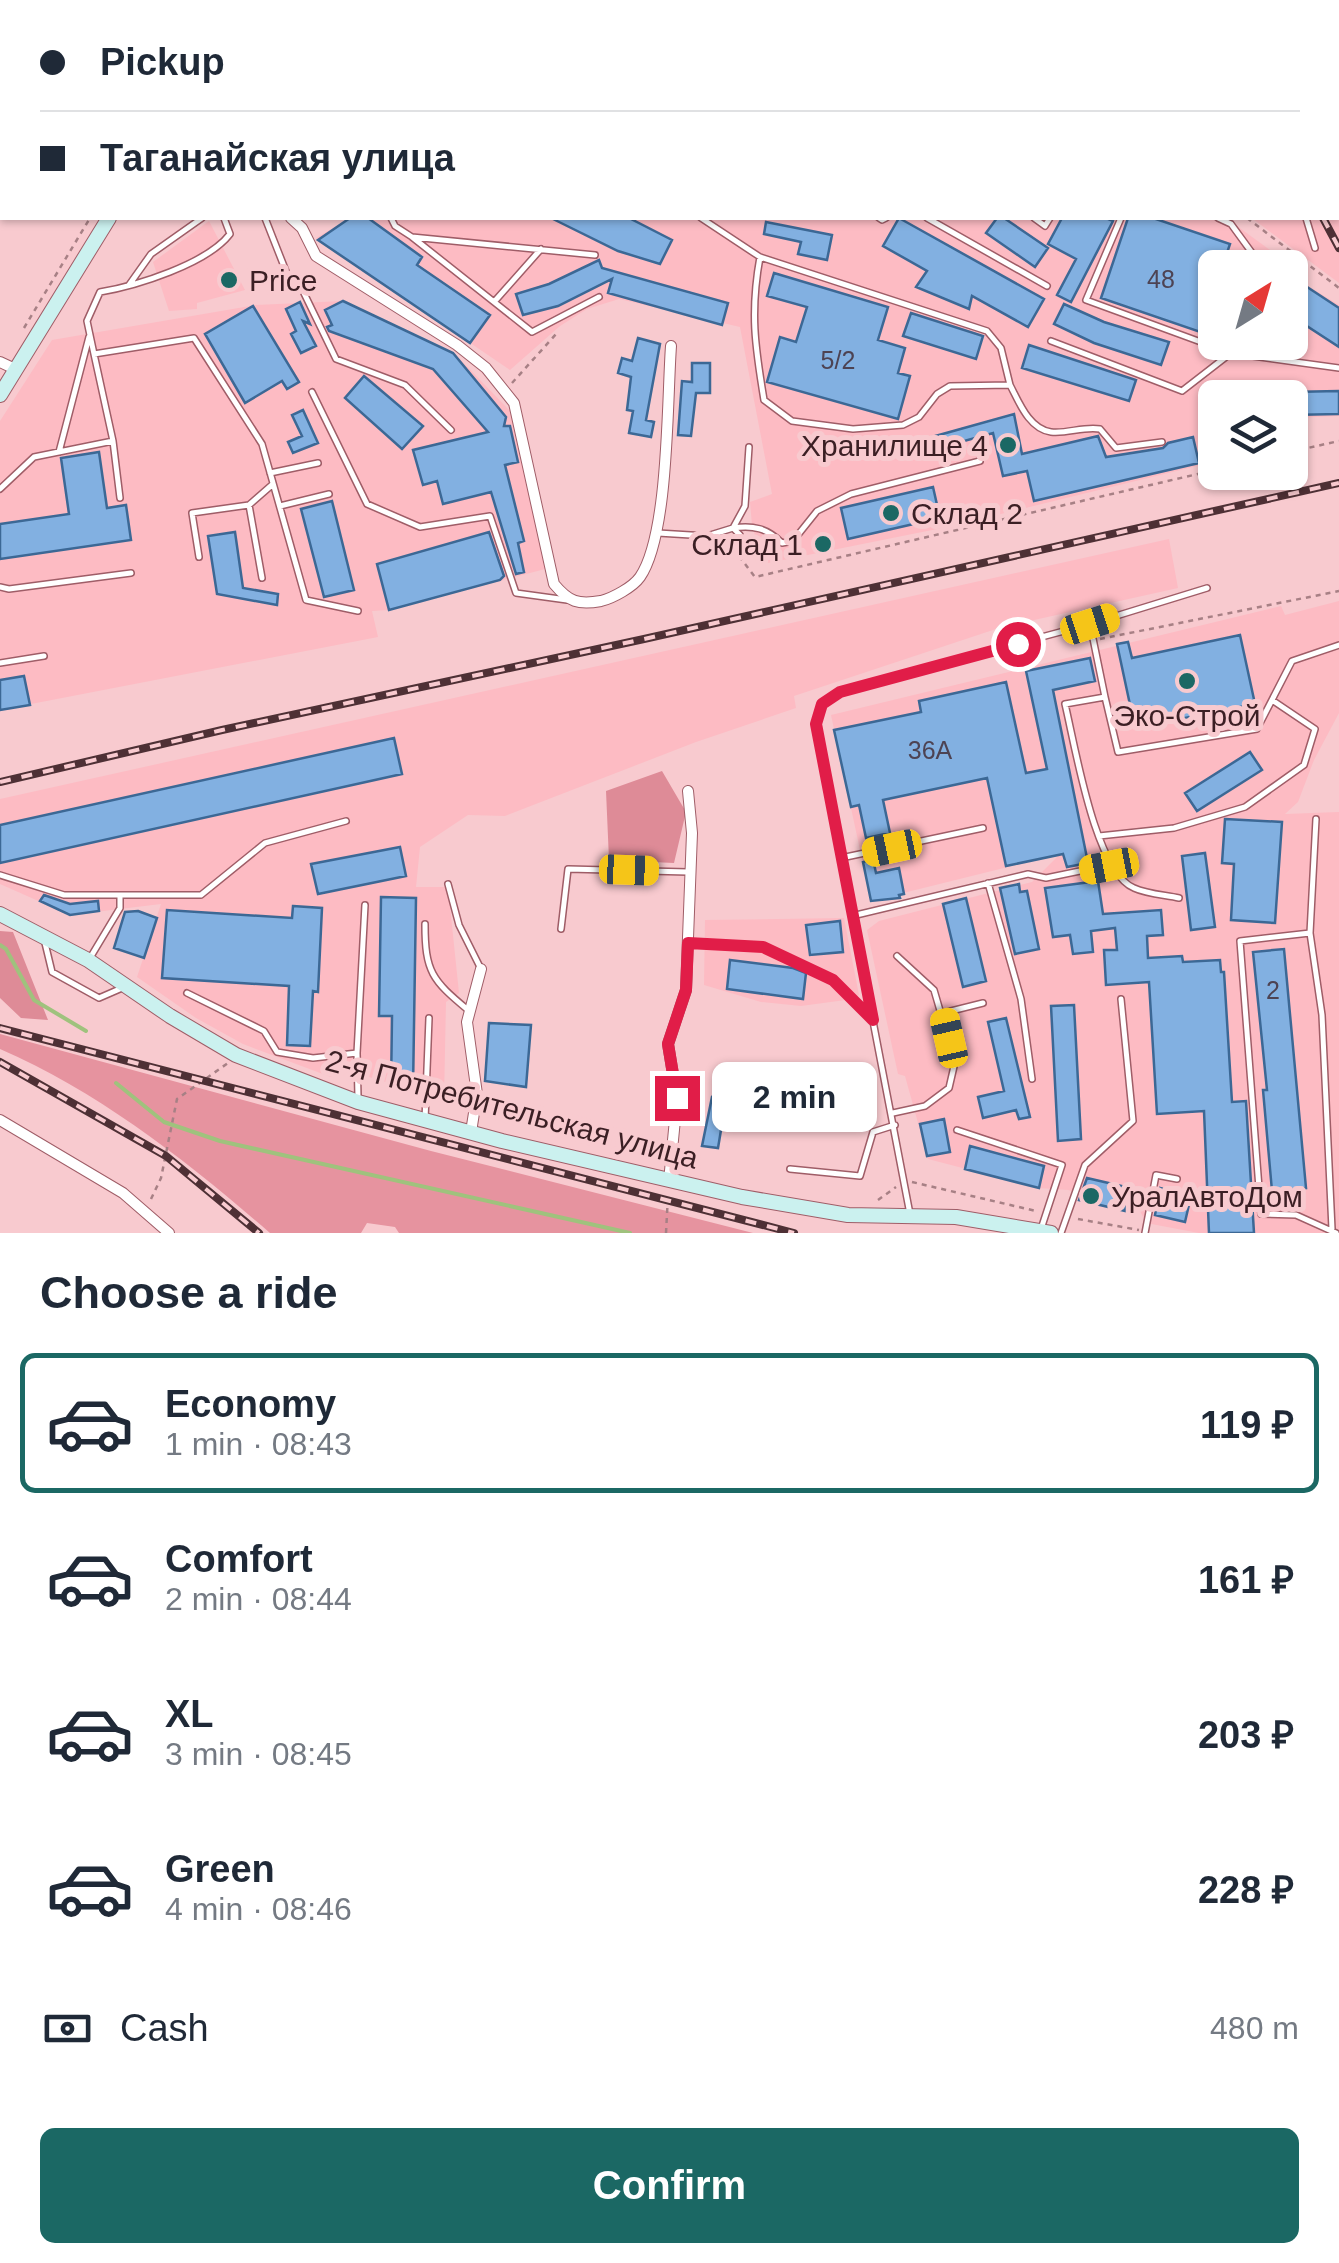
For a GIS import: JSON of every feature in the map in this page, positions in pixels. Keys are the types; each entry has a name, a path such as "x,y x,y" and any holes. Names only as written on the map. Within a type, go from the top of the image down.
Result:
{"street":[{"path":"0,394 108,220"},
{"path":"293,220 302,228 316,256 456,345 486,368 514,403 554,584 568,600 584,604 609,599 639,579 658,532 671,346"},
{"path":"0,362 16,368"},
{"path":"668,1181 677,1098 668,1044 686,990 692,832 688,790"},
{"name":"2-я Потребительская улица","path":"0,914 88,960 236,1055 358,1102 668,1181 848,1215 956,1216 1046,1232"},
{"path":"471,1132 478,1094 467,1022 481,969"},
{"path":"0,1120 123,1193 170,1233"}],"lane":[{"path":"127,288 151,254 199,220"},
{"path":"120,498 113,441 87,321 100,292 158,278 222,244 230,234 225,220"},
{"path":"266,220 289,279 301,287 336,359 404,385 451,430"},
{"path":"392,220 532,332 599,297"},
{"path":"703,220 760,257 987,331 1001,348 1010,385 1032,423 1051,432 1100,429 1116,448 1162,442"},
{"path":"931,220 1047,286"},
{"path":"1120,220 1086,300 1198,340"},
{"path":"1222,220 1231,224 1250,250"},
{"path":"1307,220 1315,248"},
{"path":"412,237 595,254"},
{"path":"494,302 541,249"},
{"path":"760,257 753,297 753,332 764,400 792,421 853,429 902,425 919,417 937,394 950,386 1010,385"},
{"path":"59,452 90,334"},
{"path":"94,354 194,338 262,444 306,600 358,611"},
{"path":"1050,341 1182,391 1221,360"},
{"path":"1285,360 1339,368"},
{"path":"312,392 366,504 420,527 490,516 516,593 568,600"},
{"path":"0,490 34,456 113,441"},
{"path":"733,528 745,506 750,447"},
{"path":"707,536 752,525 782,543 793,542 817,511 851,494 980,461"},
{"path":"270,474 318,463"},
{"path":"198,557 192,513 249,505 273,484"},
{"path":"280,506 330,494"},
{"path":"249,505 262,578"},
{"path":"658,532 707,536 733,548 740,535 733,528"},
{"path":"0,587 10,589 131,573"},
{"path":"910,1217 816,724 822,704 840,692 1207,588"},
{"path":"1090,624 1118,752 1256,729 1292,661 1339,645"},
{"path":"0,663 44,656"},
{"path":"1105,697 1065,704 1109,866 1131,887 1179,898"},
{"path":"1098,836 1174,828 1244,807 1304,765 1315,728 1272,700"},
{"path":"1310,933 1240,940 1261,1214 1296,1215 1334,1231 1322,1015 1310,933 1316,819"},
{"path":"0,875 64,895 201,895 265,843 346,821"},
{"path":"840,858 983,828"},
{"path":"852,916 1028,874 1046,878 1109,866"},
{"path":"561,929 568,868 690,872"},
{"path":"988,883 1022,999 1032,1079"},
{"path":"448,884 458,924 481,969"},
{"path":"88,960 120,908 120,898"},
{"path":"358,1102 356,1053 365,906"},
{"path":"425,924 425,953 437,985 470,1012"},
{"path":"44,935 52,972 100,998 127,985"},
{"path":"688,943 763,947 781,954 833,980 873,1020"},
{"path":"892,1113 925,1106 949,1088 955,1062 934,990 898,956"},
{"path":"188,993 264,1031 277,1052 313,1058 356,1053"},
{"path":"1062,1233 1085,1165 1133,1121 1121,999"},
{"path":"943,1013 983,1003"},
{"path":"425,1120 429,1018"},
{"path":"790,1168 860,1176 873,1132 895,1125"},
{"path":"957,1130 1062,1165 1045,1213 1046,1232"},
{"path":"1145,1232 1156,1175 1177,1179"}],"path":[{"path":"22,331 89,220"},
{"path":"1250,220 1339,288"},
{"path":"504,392 556,332"},
{"path":"1308,448 1339,441"},
{"path":"733,548 755,576 1198,474"},
{"path":"1095,640 1339,590"},
{"path":"146,1210 161,1178 177,1098 219,1072 236,1055"},
{"path":"666,1233 668,1181"},
{"path":"870,1206 905,1181 1045,1213"},
{"path":"1067,1217 1145,1232"}],"shaded area":[{"path":"347,220 1229,220 1270,250 1198,250 1198,360 1308,360 1308,286 1339,305 1339,416 1308,417 1308,380 1198,380 1198,466 952,526 763,564 750,502 772,494 740,327 619,299 587,309 560,326 510,370 316,238"},
{"path":"1254,220 1339,220 1339,283 1308,260 1308,250 1295,250"},
{"path":"209,221 245,290 197,303 197,309 169,311 153,262"},
{"path":"343,301 455,354 512,413 549,568 389,610 372,611 378,637 0,710 0,421 52,340 256,305"},
{"path":"1169,539 1178,588 1002,627 794,696 796,708 505,816 468,815 420,847 416,887 448,887 459,993 446,1002 444,1100 369,1077 367,1069 352,1064 331,1077 243,1044 196,1018 137,977 161,904 70,915 0,884 0,799"},
{"path":"1339,601 1339,713 1314,760 1298,802 1285,814 1339,812 1339,1233 1199,1233 1146,1223 1140,1211 1068,1190 1039,1188 928,1159 905,1076 898,1074 867,930 879,921 1032,882 1060,854 871,901 831,715 1281,606 1285,615"},
{"path":"662,771 686,812 674,863 609,860 606,791"},
{"path":"844,918 859,995 853,999 801,1006 761,1002 704,985 705,920"},
{"path":"0,931 13,932 48,1020 21,1018 0,998"},
{"path":"0,1034 753,1233 399,1233 395,1227 367,1223 361,1233 270,1233 142,1131 73,1086 0,1049"}],"building":[{"path":"347,220 371,220 422,257 417,265 490,315 470,343 318,240"},
{"path":"555,220 633,220 672,240 660,264 618,251"},
{"path":"898,220 903,220 1044,299 1028,327 972,296 969,309 916,287 927,271 883,246"},
{"path":"996,220 1007,220 1048,248 1035,267 986,233"},
{"path":"1061,220 1113,221 1071,302 1057,295 1076,259 1048,244"},
{"path":"1127,220 1159,220 1230,244 1228,250 1198,250 1198,331 1101,298"},
{"path":"766,222 832,235 827,260 798,254 801,242 764,234"},
{"path":"599,260 602,268 728,303 722,325 608,293 612,279 558,306 523,315 516,294 549,284"},
{"path":"774,273 888,307 878,340 905,348 898,373 910,376 898,419 767,382 780,337 796,342 807,307 767,296"},
{"path":"1308,288 1339,308 1339,347 1308,327"},
{"path":"343,301 453,353 506,417 504,426 510,426 518,462 505,465 524,541 518,543 524,572 516,574 491,492 443,504 437,481 423,485 413,450 488,432 433,369 329,331 327,327 332,325 325,310"},
{"path":"300,302 310,324 303,321 316,346 301,353 291,334 296,331 286,309"},
{"path":"1064,304 1104,322 1169,342 1161,365 1094,343 1054,324"},
{"path":"253,306 299,382 287,389 282,381 245,403 205,334"},
{"path":"911,313 983,336 976,359 903,336"},
{"path":"638,338 660,344 646,420 654,422 651,437 629,433 633,411 627,410 631,377 618,373 622,358 632,361"},
{"path":"1029,345 1136,380 1129,401 1022,368"},
{"path":"692,363 710,363 710,393 696,393 691,436 678,435 682,381 692,382"},
{"path":"364,376 423,426 402,449 345,398"},
{"path":"1339,391 1339,414 1308,415 1308,392"},
{"path":"303,410 318,443 293,453 288,442 302,436 292,415"},
{"path":"1014,414 1022,454 1098,436 1106,457 1163,448 1193,437 1198,463 1034,501 1027,471 1003,476 993,433 917,454 914,442"},
{"path":"99,452 107,508 126,505 131,540 0,559 0,524 69,514 61,458"},
{"name":"Склад 2","path":"933,487 940,518 848,539 841,508"},
{"path":"332,501 354,590 324,597 301,509"},
{"path":"235,532 243,588 278,594 277,605 217,594 208,536"},
{"path":"489,532 504,576 500,580 389,610 377,564"},
{"name":"Эко-Строй","path":"1240,635 1255,704 1135,728 1117,644 1128,642 1132,658"},
{"path":"1090,658 1095,681 1053,690 1088,863 1067,867 1063,854 1006,866 987,778 883,800 890,833 866,838 859,805 851,807 834,730 921,712 919,701 1006,682 1026,773 1047,769 1026,671"},
{"path":"24,676 30,705 0,710 0,680"},
{"path":"394,738 402,774 0,863 0,825"},
{"path":"1250,752 1262,770 1197,811 1185,793"},
{"path":"1225,819 1282,822 1275,923 1231,920 1234,864 1222,863"},
{"path":"400,847 406,876 318,894 311,864"},
{"path":"1205,853 1215,927 1191,930 1182,856"},
{"path":"873,859 876,873 899,868 904,894 900,898 871,901 863,862"},
{"path":"1098,881 1103,914 1161,910 1163,935 1147,936 1148,958 1182,956 1183,962 1220,960 1232,1102 1246,1101 1254,1233 1209,1233 1204,1111 1157,1114 1149,982 1106,985 1104,950 1117,950 1115,928 1091,931 1093,952 1073,954 1070,935 1053,937 1045,888"},
{"path":"1019,884 1020,892 1027,891 1039,949 1015,954 1000,888"},
{"path":"44,895 70,904 98,901 99,911 70,915 40,901"},
{"path":"381,897 416,898 413,1090 391,1090 392,1016 379,1016"},
{"path":"966,898 986,981 963,987 943,904"},
{"path":"293,906 322,908 318,992 313,991 310,1046 287,1045 289,986 162,978 167,910 292,918"},
{"path":"138,911 157,918 144,958 114,948 125,912"},
{"path":"840,921 843,952 810,955 806,925"},
{"path":"1284,949 1306,1188 1272,1191 1263,1090 1267,1090 1253,952"},
{"path":"730,960 806,973 803,999 727,989"},
{"path":"1074,1005 1081,1139 1058,1141 1051,1006"},
{"path":"1006,1018 1030,1117 1019,1119 1016,1110 983,1118 978,1097 1004,1091 988,1022"},
{"path":"489,1023 531,1025 526,1087 485,1081"},
{"path":"712,1097 726,1100 718,1148 702,1146"},
{"path":"944,1119 950,1152 927,1156 920,1124"},
{"path":"970,1146 1044,1166 1039,1188 965,1169"},
{"path":"1087,1178 1130,1188 1125,1211 1079,1200"},
{"path":"1160,1188 1191,1196 1185,1222 1155,1215"}],"waterway":[{"path":"0,945 6,949 34,1000 86,1031"},
{"path":"116,1083 164,1122 220,1141 630,1233"}],"railway":[{"path":"1324,220 1339,248"},
{"path":"0,782 1339,483"},
{"path":"0,1028 794,1233"},
{"path":"0,1062 166,1156 259,1233"}],"place":[{"name":"Price","path":"229,280"},
{"name":"Хранилище 4","path":"1008,445"},
{"name":"Склад 2","path":"891,513"},
{"name":"Склад 1","path":"823,544"},
{"name":"Эко-Строй","path":"1187,681"},
{"name":"УралАвтоДом","path":"1091,1196"}],"route":[{"path":"677,1098 668,1044 686,990 688,943 763,947 798,961 833,980 873,1020 816,724 822,704 840,692 1018,644"}]}
